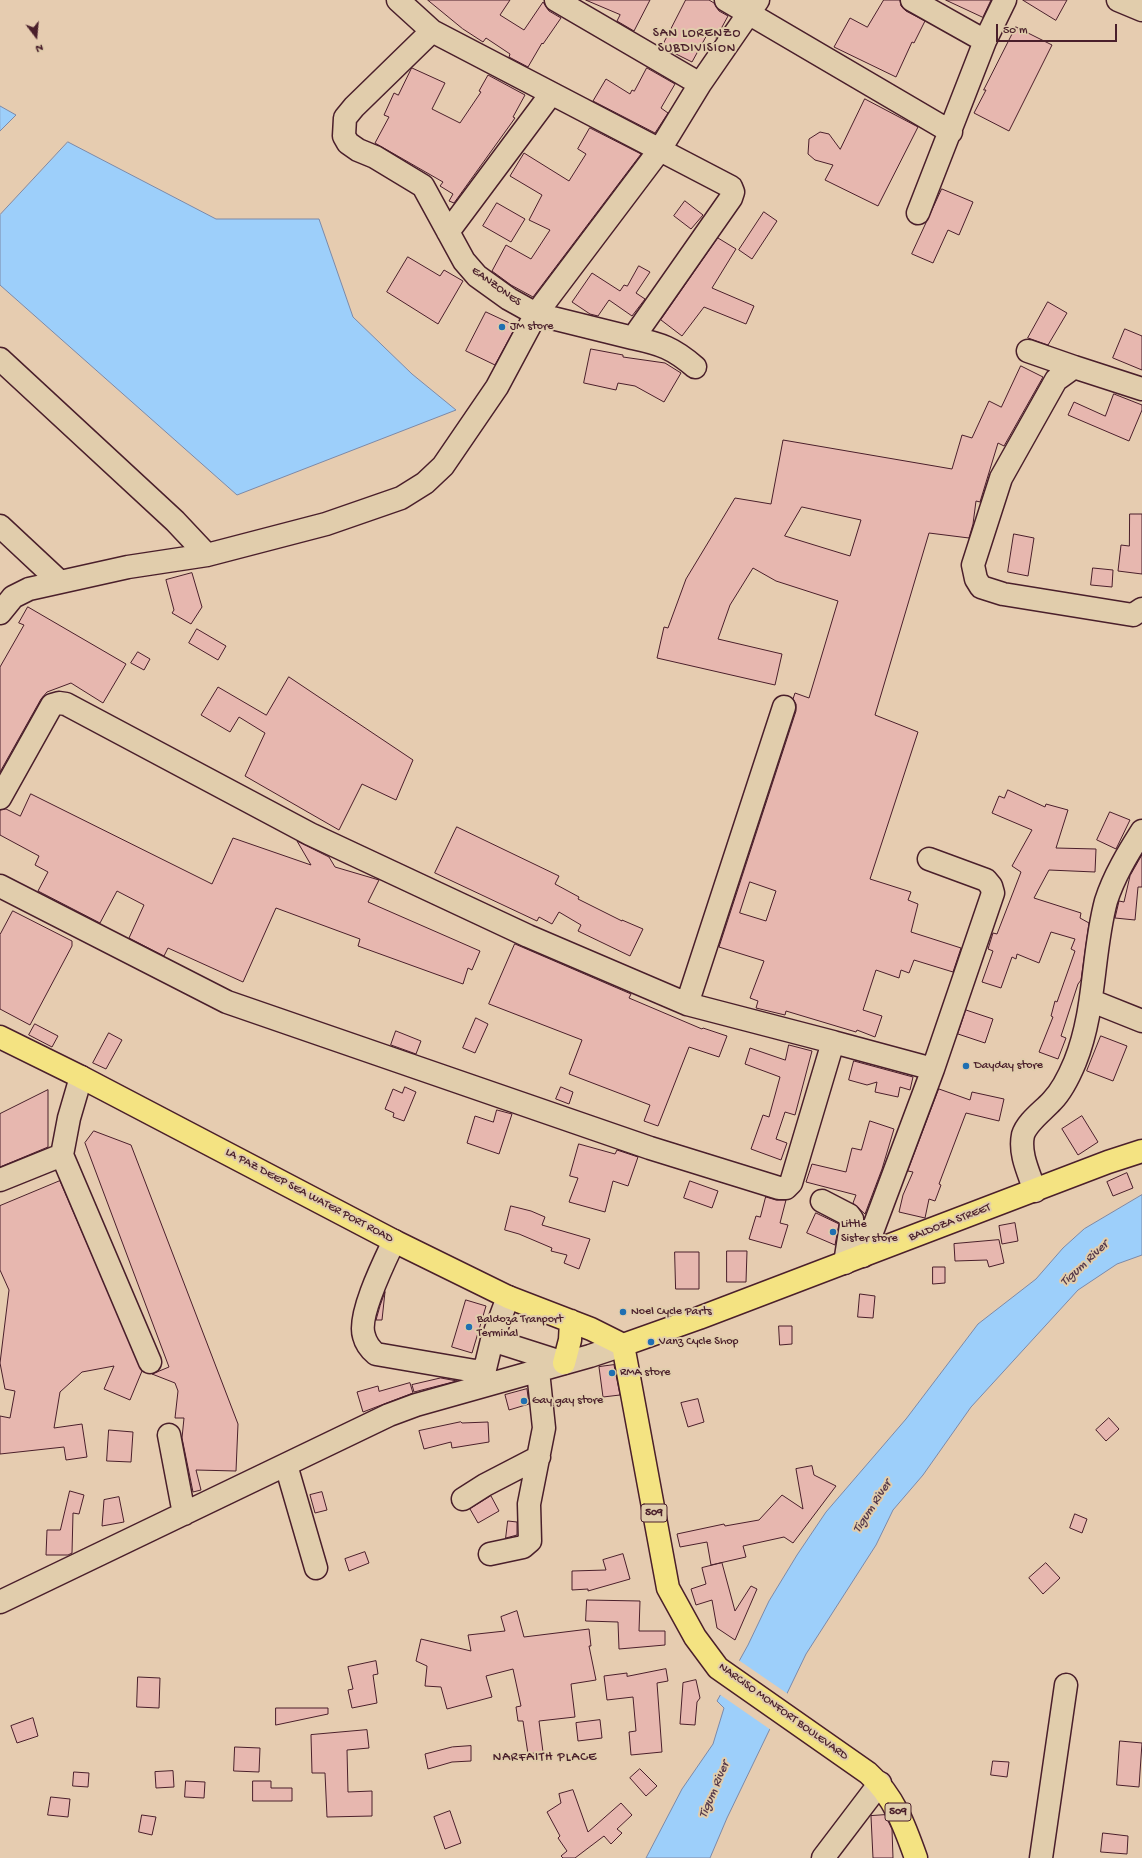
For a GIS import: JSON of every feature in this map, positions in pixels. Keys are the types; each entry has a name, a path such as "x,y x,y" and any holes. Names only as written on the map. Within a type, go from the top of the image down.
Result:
{"main road":[{"name":"LA PAZ DEEP SEA WATER PORT ROAD","path":"0,1037 80,1077 394,1241 508,1297 571,1321 623,1345"},
{"name":"BALDOZA STREET","path":"623,1345 854,1260 1108,1162 1142,1151"},
{"path":"564,1363 570,1340 571,1321"},
{"name":"NARCISO MONFORT BOULEVARD","path":"623,1345 668,1588 695,1637 718,1668 874,1778 902,1818 916,1858"}],"street":[{"path":"398,0 432,31 659,151 731,187 733,192 731,198 633,338"},
{"path":"556,0 700,84"},
{"path":"726,0 754,7 951,132"},
{"path":"912,0 985,41"},
{"path":"918,213 951,132 985,41 1005,0"},
{"path":"1118,0 1142,10"},
{"path":"0,613 13,597 29,589 128,567 207,555 326,524 401,498 426,483 442,466 497,387 536,314 659,151 700,84 754,7"},
{"name":"EANZONES","path":"432,31 354,107 345,118 344,136 348,143 358,150 375,157 422,186 469,269 509,299 536,314 660,344 679,353 695,367"},
{"path":"448,232 551,94"},
{"path":"1028,351 1142,389"},
{"path":"0,359 175,521 207,555"},
{"path":"1074,366 1056,380 1001,478 973,565 976,579 981,588 1003,594 1133,615 1142,609"},
{"path":"0,526 60,582"},
{"path":"0,798 52,705 59,703 66,704 310,834 528,936 687,1004 933,1069"},
{"path":"687,1004 784,707"},
{"path":"1035,1191 1021,1151 1023,1134 1033,1121 1054,1100 1076,1060 1092,1001 1106,901 1124,858 1142,831"},
{"path":"854,1260 933,1069 993,893 991,886 986,880 929,859"},
{"path":"0,886 227,1002 650,1148 779,1188 786,1188 791,1183 833,1042"},
{"path":"1092,1001 1142,1021"},
{"path":"80,1077 69,1118 62,1154 150,1362"},
{"path":"0,1180 62,1154"},
{"path":"822,1201 849,1215 852,1219 854,1260"},
{"path":"394,1241 365,1310 362,1326 363,1336 369,1347 376,1354 475,1371 485,1369 492,1340 508,1297"},
{"path":"492,1340 564,1363"},
{"path":"0,1602 389,1415 416,1405 590,1356 623,1345"},
{"path":"490,1554 523,1547 530,1541 529,1504 544,1428 538,1371"},
{"path":"169,1435 184,1514"},
{"path":"463,1499 485,1485 539,1457"},
{"path":"286,1464 316,1568"},
{"path":"1041,1858 1066,1684"},
{"path":"823,1858 874,1778"}],"water":[{"path":"0,106 16,115 0,131"},
{"path":"68,142 216,219 319,219 353,317 412,374 456,410 237,495 0,285 0,215"},
{"name":"Tigum River","path":"1142,1195 1142,1255 1117,1264 1078,1290 971,1407 923,1475 893,1510 876,1545 806,1654 727,1818 710,1858 646,1858 682,1789 713,1744 724,1708 717,1701 748,1645 769,1601 797,1555 826,1512 906,1419 978,1324 1036,1279 1063,1248 1084,1229"}],"pier":[{"path":"737,1659 788,1694 771,1730 719,1694"}],"building":[{"path":"428,0 510,0 500,15 524,30 543,2 549,11 561,18 543,44 542,43 528,67 509,57 510,54 486,38 483,42 463,29"},
{"path":"586,0 650,0 634,31 617,21 620,15"},
{"path":"686,0 709,0 714,3 719,11 728,16 716,38 708,33 692,62 662,47"},
{"path":"884,0 900,0 901,6 906,11 925,21 914,43 912,42 896,77 834,47 850,18 867,27"},
{"path":"946,0 991,0 983,17"},
{"path":"1023,0 1067,0 1056,20"},
{"path":"1016,27 1052,45 1009,131 974,113"},
{"path":"412,68 445,83 432,109 460,123 481,92 479,91 488,75 525,95 513,117 515,118 454,203 449,201 453,194 440,186 443,182 375,143 389,117 384,115 394,93 398,95"},
{"path":"647,68 675,84 661,108 668,113 655,133 593,101 606,79 630,94 632,90 634,91"},
{"path":"865,99 918,127 878,206 825,180 833,165 815,160 808,154 809,139 820,132 829,134 840,149"},
{"path":"590,128 641,154 533,297 511,285 492,271 506,245 531,259 550,230 529,220 542,195 510,176 524,153 569,181 586,154 578,149"},
{"path":"942,189 973,202 959,235 948,230 933,263 912,254"},
{"path":"685,201 703,215 691,229 674,216"},
{"path":"497,203 525,219 511,242 483,226"},
{"path":"764,212 777,221 752,259 739,250"},
{"path":"718,238 736,249 712,288 754,306 746,324 704,307 682,336 661,320"},
{"path":"408,257 440,276 444,270 463,281 438,324 387,292"},
{"path":"639,266 650,272 636,293 645,299 632,316 609,300 598,316 590,314 572,302 592,273 620,291 624,285 627,286"},
{"path":"1048,302 1067,313 1048,345 1028,338"},
{"path":"486,312 516,326 495,365 466,351"},
{"path":"1125,329 1142,336 1142,370 1113,358"},
{"path":"591,349 623,355 623,357 665,363 681,373 664,402 635,386 618,383 616,390 584,383"},
{"path":"1021,366 1043,377 1004,446 998,443 980,502 976,501 973,524 969,538 929,533 875,715 918,732 870,879 911,892 908,900 918,904 911,932 961,948 953,972 914,960 909,973 901,970 899,978 876,970 863,1010 882,1016 875,1037 857,1030 856,1032 786,1011 785,1015 756,1008 758,1001 750,998 764,961 719,947 796,711 796,704 793,699 795,693 809,698 838,601 776,581 753,568 730,605 718,639 782,654 775,685 657,658 664,627 668,628 686,579 735,498 771,504 783,440 952,469 962,435 972,438 989,401 1001,407","holes":["802,507 861,520 850,556 785,536","750,882 776,891 766,921 740,913"]},
{"path":"1114,394 1142,405 1142,410 1129,441 1068,415 1074,402 1105,416"},
{"path":"1130,514 1142,514 1142,574 1118,571 1121,545 1129,546"},
{"path":"1014,534 1034,538 1028,576 1008,572"},
{"path":"1093,568 1113,570 1112,587 1091,585"},
{"path":"192,573 202,607 191,624 172,613 174,610 166,580"},
{"path":"28,607 126,664 103,703 71,683 47,692 41,699 0,772 0,667 24,625 19,623"},
{"path":"197,629 226,646 218,660 189,643"},
{"path":"138,652 150,659 144,670 131,663"},
{"path":"289,677 413,760 396,800 362,784 339,830 245,776 265,733 239,717 230,732 201,715 218,687 266,715"},
{"path":"1008,790 1045,807 1046,804 1068,810 1056,848 1096,849 1095,872 1049,870 1034,898 1081,913 1080,918 1089,923 1081,980 1078,984 1061,1036 1066,1038 1058,1059 1039,1052 1053,1017 1051,1016 1055,1001 1057,1002 1075,951 1071,949 1075,939 1051,932 1039,963 1017,954 1016,959 1012,957 1001,988 982,982 993,951 988,949 993,933 997,934 1021,872 1012,866 1032,830 992,813 999,796 1004,798"},
{"path":"31,794 212,884 233,838 311,865 297,841 329,857 335,867 379,880 368,902 480,951 472,970 468,968 463,984 358,946 360,939 276,908 243,982 168,948 164,956 129,938 144,905 117,891 100,923 38,891 48,872 35,865 39,856 0,835 0,810 6,809 20,816"},
{"path":"1110,812 1130,820 1116,849 1097,840"},
{"path":"457,827 559,876 555,884 579,897 578,899 622,921 643,929 630,956 578,931 581,925 559,912 552,924 539,917 537,921 435,873"},
{"path":"1142,855 1142,887 1138,887 1135,920 1115,918 1119,901 1124,902 1130,876"},
{"path":"13,911 72,941 72,946 30,1025 0,1009 0,935"},
{"path":"515,944 631,994 629,998 702,1029 703,1028 727,1036 719,1057 689,1047 658,1126 644,1121 650,1105 569,1074 582,1040 489,1004"},
{"path":"966,1010 993,1019 985,1043 958,1034"},
{"path":"476,1018 488,1024 475,1053 463,1048"},
{"path":"35,1024 58,1036 52,1047 29,1035"},
{"path":"396,1031 421,1041 416,1054 391,1045"},
{"path":"109,1033 122,1040 106,1069 93,1063"},
{"path":"1101,1036 1127,1046 1113,1081 1087,1071"},
{"path":"789,1045 812,1051 795,1115 785,1112 776,1139 787,1143 781,1160 751,1149 763,1115 769,1117 780,1077 745,1064 750,1048 785,1060"},
{"path":"854,1061 913,1077 910,1090 900,1087 898,1097 875,1092 877,1082 867,1085 849,1080"},
{"path":"405,1087 416,1092 404,1121 393,1117 394,1113 385,1109 393,1089 402,1093"},
{"path":"561,1087 573,1092 569,1104 556,1099"},
{"path":"939,1089 970,1100 972,1092 1004,1099 999,1121 966,1113 939,1184 941,1185 935,1201 929,1199 925,1218 899,1212 903,1195 913,1172 908,1171"},
{"path":"48,1090 48,1147 0,1167 0,1114"},
{"path":"497,1110 512,1114 499,1154 467,1143 475,1116 493,1122"},
{"path":"1082,1116 1098,1142 1078,1155 1062,1129"},
{"path":"870,1121 894,1129 882,1169 865,1214 853,1203 856,1195 806,1182 812,1164 846,1172 852,1148 861,1150"},
{"path":"94,1131 131,1145 238,1424 236,1471 196,1470 201,1490 193,1492 182,1438 184,1418 175,1418 178,1391 175,1383 152,1374 169,1367 85,1143"},
{"path":"579,1144 615,1154 617,1150 638,1157 628,1186 613,1181 605,1212 569,1202 578,1178 570,1176"},
{"path":"1127,1173 1133,1188 1113,1196 1107,1182"},
{"path":"60,1181 142,1371 130,1400 104,1389 114,1366 82,1372 60,1392 54,1428 82,1424 87,1457 66,1460 64,1447 0,1454 0,1416 10,1418 15,1391 5,1389 0,1363 9,1290 0,1270 0,1206"},
{"path":"690,1181 718,1191 712,1208 684,1198"},
{"path":"766,1197 776,1200 786,1200 780,1223 788,1225 781,1248 749,1239 756,1216 760,1217"},
{"path":"511,1206 531,1211 545,1217 542,1225 590,1239 579,1269 564,1263 567,1255 551,1251 552,1248 519,1234 505,1230"},
{"path":"816,1213 839,1224 835,1245 807,1233"},
{"path":"1015,1223 1018,1241 1002,1244 999,1226"},
{"path":"999,1240 1004,1263 989,1267 987,1260 955,1261 954,1244"},
{"path":"727,1251 747,1251 746,1282 727,1282"},
{"path":"675,1252 699,1252 699,1289 676,1289"},
{"path":"933,1267 945,1267 945,1283 933,1284"},
{"path":"385,1292 382,1320 376,1320 380,1306"},
{"path":"860,1294 875,1296 873,1318 858,1317"},
{"name":"Baldoza Tranport Terminal","path":"466,1300 486,1306 472,1353 452,1347"},
{"path":"779,1326 792,1326 792,1344 780,1345"},
{"path":"614,1365 620,1395 603,1397 599,1367"},
{"path":"441,1378 457,1381 414,1392 412,1385"},
{"path":"410,1383 413,1393 363,1412 357,1392 378,1386 379,1391"},
{"path":"527,1389 529,1404 509,1410 505,1395"},
{"path":"698,1399 704,1422 688,1427 681,1403"},
{"path":"1109,1418 1119,1429 1106,1441 1096,1430"},
{"path":"461,1422 488,1422 489,1442 452,1448 451,1442 424,1449 419,1431"},
{"path":"109,1430 133,1432 131,1462 107,1461"},
{"path":"812,1466 814,1475 836,1486 793,1543 784,1537 743,1546 746,1557 711,1565 707,1542 680,1547 677,1534 724,1524 725,1526 759,1520 782,1495 803,1509 796,1469"},
{"path":"70,1491 84,1495 79,1514 73,1513 72,1553 68,1555 46,1555 47,1530 60,1530"},
{"path":"322,1492 327,1510 315,1513 310,1495"},
{"path":"491,1496 499,1511 478,1523 470,1509"},
{"path":"119,1497 124,1522 102,1526 104,1500"},
{"path":"1075,1514 1087,1519 1082,1533 1070,1528"},
{"path":"508,1521 517,1522 517,1535 506,1538"},
{"path":"365,1552 369,1563 349,1571 345,1559"},
{"path":"623,1554 630,1579 588,1591 588,1589 572,1590 572,1571 606,1570 603,1560"},
{"path":"722,1563 735,1611 751,1586 757,1589 735,1640 717,1628 712,1600 696,1605 691,1589 706,1584 702,1568"},
{"path":"1046,1563 1060,1578 1043,1594 1029,1578"},
{"path":"587,1600 640,1601 639,1631 665,1631 665,1645 619,1649 618,1622 586,1621"},
{"path":"517,1611 524,1637 589,1629 591,1646 589,1646 596,1680 571,1684 575,1717 539,1721 543,1752 528,1754 523,1721 518,1721 516,1707 521,1706 513,1669 486,1676 492,1697 447,1709 441,1687 425,1686 427,1666 416,1661 421,1639 471,1651 468,1635 505,1631 501,1617"},
{"path":"376,1661 378,1674 373,1675 377,1703 352,1708 348,1690 353,1689 348,1667"},
{"path":"666,1669 668,1681 657,1683 662,1752 631,1755 629,1732 636,1731 633,1697 607,1700 604,1676 627,1673 627,1676"},
{"path":"138,1677 160,1678 159,1708 137,1707"},
{"path":"696,1680 700,1698 697,1702 695,1725 680,1724 683,1683"},
{"path":"276,1708 328,1708 328,1714 276,1725"},
{"path":"33,1718 38,1736 17,1743 11,1726"},
{"path":"600,1720 602,1738 578,1741 576,1723"},
{"path":"367,1730 369,1748 347,1750 348,1792 372,1791 372,1816 327,1817 325,1773 312,1773 311,1735"},
{"path":"1120,1741 1142,1743 1139,1787 1117,1785"},
{"path":"471,1746 471,1761 452,1762 428,1769 425,1754 452,1747"},
{"path":"235,1747 260,1748 259,1772 234,1771"},
{"path":"993,1761 1009,1762 1007,1777 991,1775"},
{"path":"640,1769 657,1786 646,1796 630,1778"},
{"path":"173,1771 174,1787 156,1788 155,1772"},
{"path":"74,1772 89,1773 88,1787 73,1786"},
{"path":"186,1781 205,1782 204,1798 185,1797"},
{"path":"253,1781 271,1781 271,1788 292,1788 292,1801 253,1801"},
{"path":"573,1790 588,1832 621,1803 632,1815 617,1829 622,1833 611,1844 604,1836 575,1858 563,1858 561,1856 567,1851 558,1838 560,1836 547,1812 561,1803 559,1794"},
{"path":"51,1797 70,1799 68,1817 48,1815"},
{"path":"450,1811 461,1843 445,1849 434,1817"},
{"path":"142,1815 156,1817 152,1835 139,1832"},
{"path":"885,1815 892,1829 893,1858 873,1858 871,1816"},
{"path":"1103,1833 1128,1836 1127,1854 1101,1852"}],"place":[{"name":"JM store","path":"502,327"},
{"name":"Dayday store","path":"966,1066"},
{"name":"Little Sister store","path":"833,1232"},
{"name":"Noel Cycle Parts","path":"623,1312"},
{"name":"Baldoza Tranport Terminal","path":"469,1327"},
{"name":"Vanz Cycle Shop","path":"651,1342"},
{"name":"RMA store","path":"612,1373"},
{"name":"Gay gay store","path":"524,1401"}],"district":[{"name":"SAN LORENZO SUBDIVISION","path":"697,42"},
{"name":"NARFAITH PLACE","path":"545,1758"}]}
